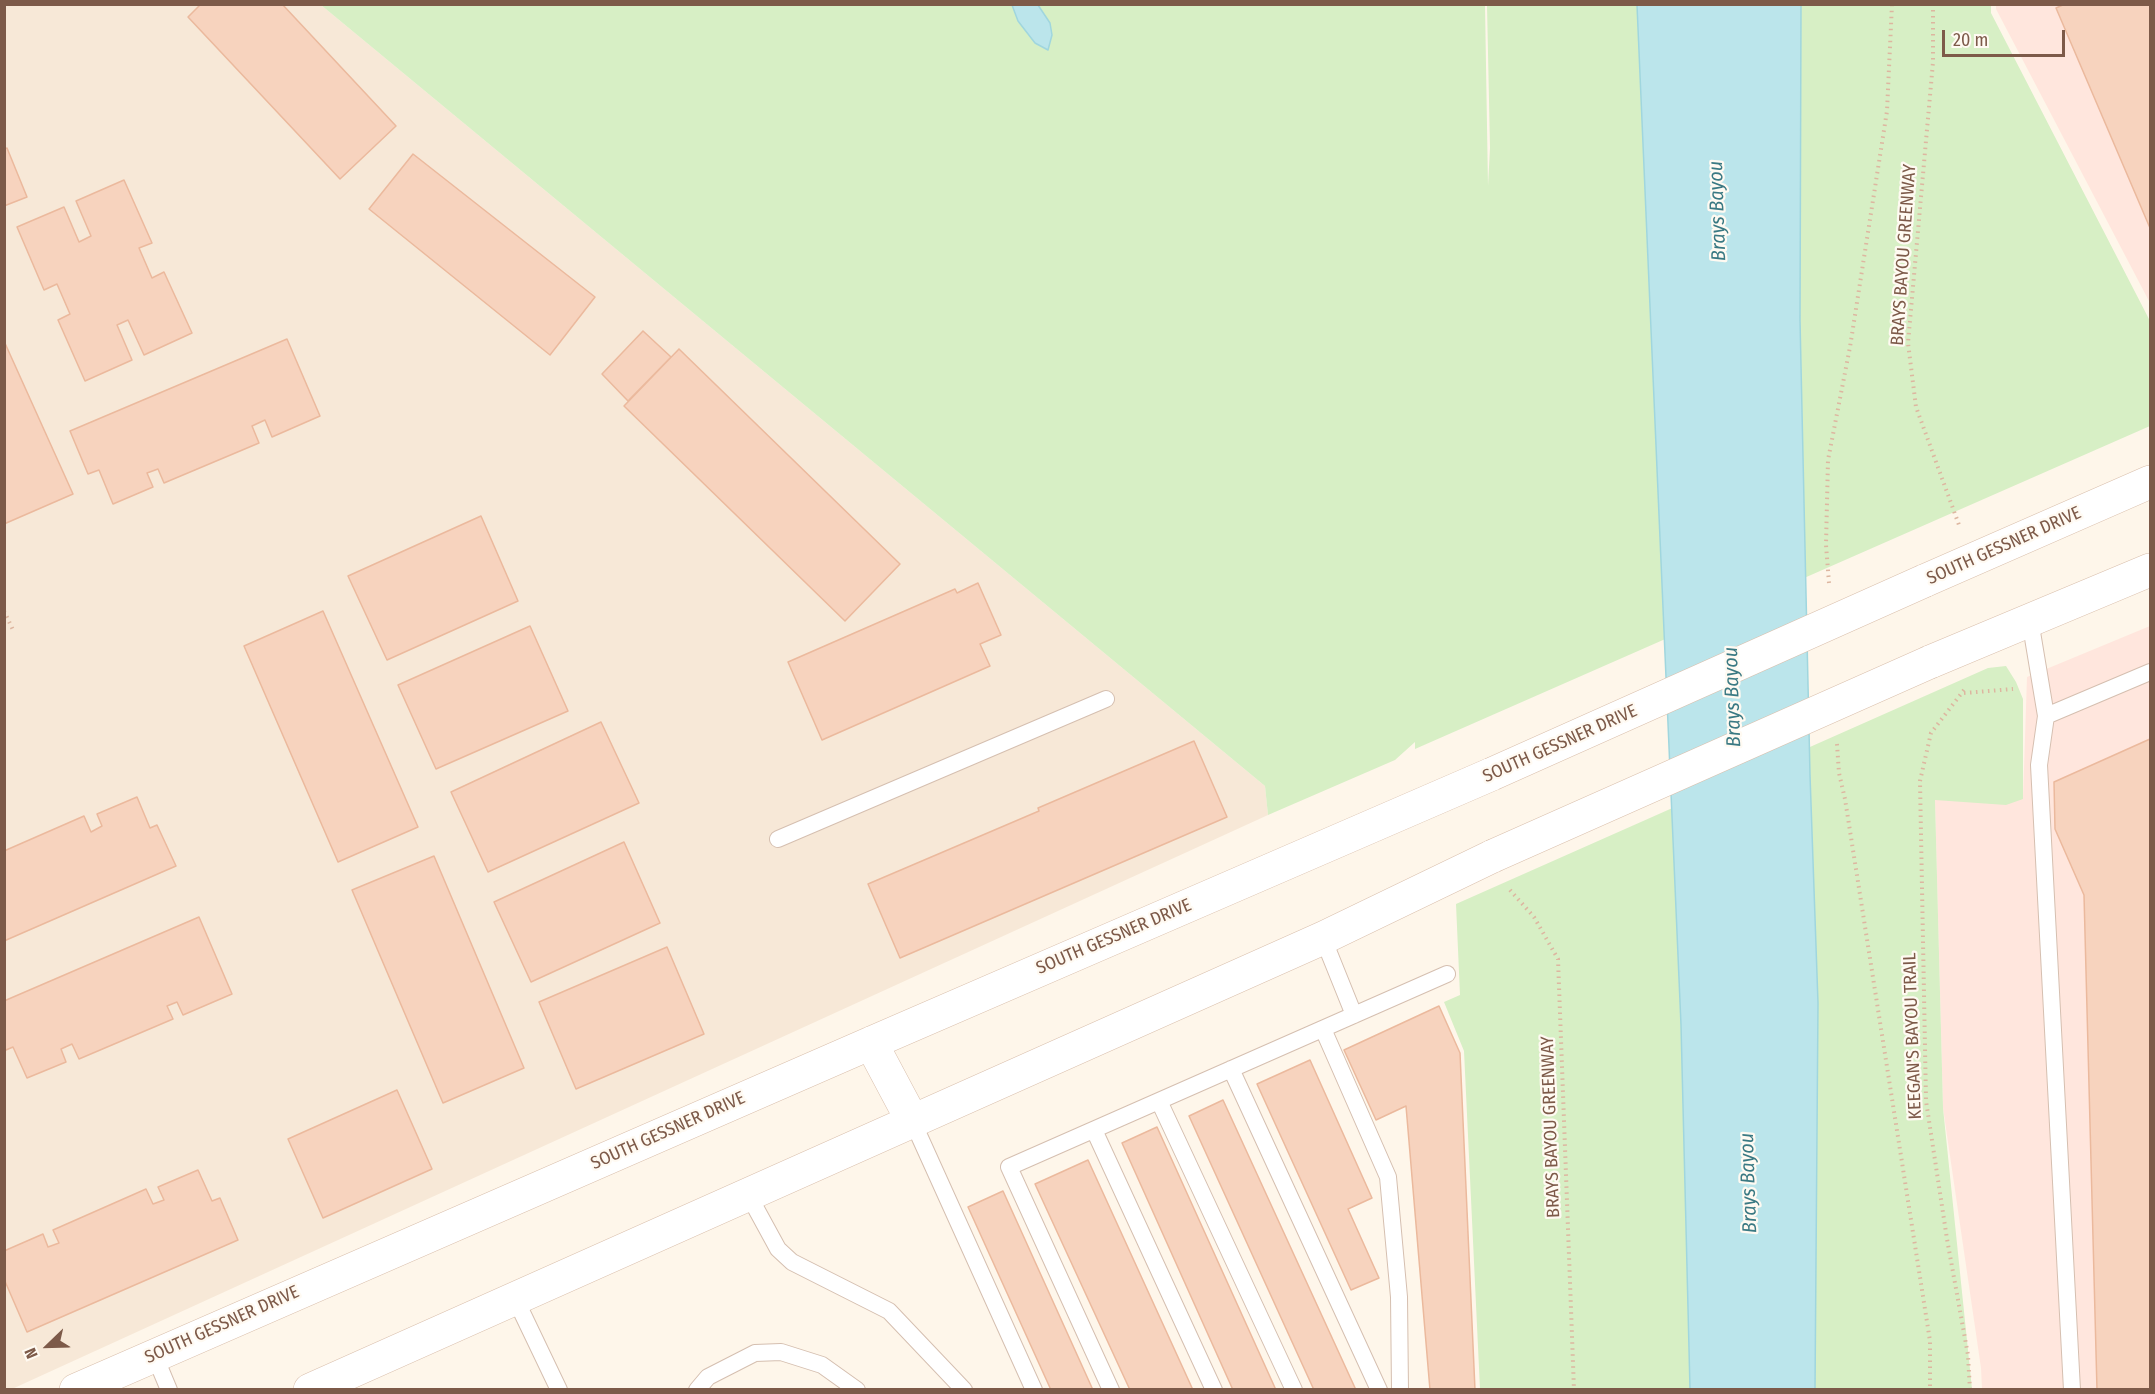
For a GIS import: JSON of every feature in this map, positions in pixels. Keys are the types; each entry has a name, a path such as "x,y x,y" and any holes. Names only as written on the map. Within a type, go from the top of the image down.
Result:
{"main road":[{"name":"SOUTH GESSNER DRIVE","path":"76,1389 870,1042 1492,774 2151,482"},
{"path":"310,1389 1323,938 1492,856 1930,662 2151,570"},
{"path":"870,1042 912,1120"}],"lane":[{"path":"2030,620 2046,716 2039,765 2072,1389"},
{"path":"2046,716 2151,672"},
{"path":"778,839 1106,699"},
{"path":"1323,938 1354,1015"},
{"path":"1111,1389 1009,1167 1447,974"},
{"path":"1323,1029 1388,1177 1399,1297 1400,1389"},
{"path":"1231,1069 1379,1389"},
{"path":"1159,1101 1294,1389"},
{"path":"912,1120 1034,1389"},
{"path":"1094,1130 1214,1389"},
{"path":"748,1194 778,1249 792,1262 889,1311 963,1389"},
{"path":"515,1298 559,1389"},
{"path":"697,1389 708,1377 755,1353 781,1352 822,1365 857,1389"},
{"path":"154,1354 169,1389"}],"path":[{"name":"BRAYS BAYOU GREENWAY","path":"1933,4 1934,62 1908,343 1916,407 1959,525"},
{"path":"4,611 14,632"},
{"name":"KEEGAN'S BAYOU TRAIL","path":"1970,1389 1968,1355 1926,1101 1920,781 1931,733 1964,692 2040,686"},
{"name":"BRAYS BAYOU GREENWAY","path":"1508,887 1534,917 1558,959 1574,1389"}],"shaded area":[{"path":"1996,4 2150,5 2150,303 1996,9"},
{"path":"5,5 321,5 1265,786 1268,815 12,1389 5,1390"},
{"path":"2150,626 2150,1389 1982,1389 1981,1368 1943,1108 1935,800 2023,799 2027,677"}],"green space":[{"path":"321,5 1485,5 1488,186 1490,148 1487,5 1991,5 1991,13 2150,321 2150,426 1415,749 1415,742 1395,760 1268,815 1265,786"},
{"path":"2006,666 2023,699 2023,799 2006,805 1935,800 1943,1108 1972,1389 1480,1389 1464,1051 1444,1002 1460,995 1456,904 1988,668"}],"water":[{"path":"1012,5 1038,5 1050,23 1052,35 1048,50 1035,43 1018,21"},
{"name":"Brays Bayou","path":"1637,5 1801,5 1800,320 1810,775 1818,1003 1815,1389 1690,1389 1681,1025"}],"building":[{"path":"201,4 282,4 396,126 340,179 188,17"},
{"path":"2065,4 2150,4 2150,228 2056,8"},
{"path":"7,148 27,197 4,206 4,149"},
{"path":"413,154 595,297 550,355 369,209"},
{"path":"124,180 152,243 139,248 152,278 164,272 192,333 144,355 128,320 117,325 132,360 85,381 58,320 70,314 57,284 44,290 17,227 64,207 79,242 91,236 76,201"},
{"path":"643,331 671,357 628,401 602,374"},
{"path":"287,339 320,416 272,437 265,420 252,426 259,443 164,483 158,469 147,473 153,487 113,504 99,470 88,474 70,431"},
{"path":"4,341 73,494 4,524"},
{"path":"679,349 900,564 845,621 624,406"},
{"path":"481,516 518,601 387,660 348,576"},
{"path":"978,583 1001,635 980,644 990,666 822,740 788,662 955,589 957,593"},
{"path":"323,611 418,827 338,862 244,646"},
{"path":"530,626 568,711 436,769 398,685"},
{"path":"601,722 639,803 488,872 451,792"},
{"path":"2150,739 2150,1390 2097,1390 2084,895 2055,829 2054,782"},
{"path":"1194,741 1227,817 900,958 868,884 1039,811 1038,808"},
{"path":"137,797 150,828 157,825 176,866 4,941 4,851 84,816 91,832 102,826 97,814"},
{"path":"624,842 660,923 531,982 494,902"},
{"path":"434,856 524,1068 443,1103 352,890"},
{"path":"199,917 232,994 183,1015 177,1002 167,1006 173,1019 79,1059 72,1044 61,1049 66,1062 27,1078 13,1047 6,1050 4,1046 4,1001"},
{"path":"667,947 704,1034 576,1089 539,1002"},
{"path":"1439,1006 1460,1053 1475,1390 1430,1390 1406,1106 1376,1120 1344,1050"},
{"path":"1310,1060 1372,1198 1348,1209 1379,1278 1351,1290 1257,1084"},
{"path":"397,1090 432,1169 323,1218 288,1139"},
{"path":"1223,1100 1356,1390 1314,1390 1189,1116"},
{"path":"1157,1127 1276,1390 1233,1390 1122,1143"},
{"path":"1088,1160 1193,1390 1130,1390 1035,1184"},
{"path":"198,1170 212,1201 220,1198 238,1240 27,1332 4,1279 4,1251 43,1234 48,1247 59,1243 53,1230 146,1189 153,1204 164,1200 158,1187"},
{"path":"1003,1191 1093,1390 1051,1390 968,1207"}]}
